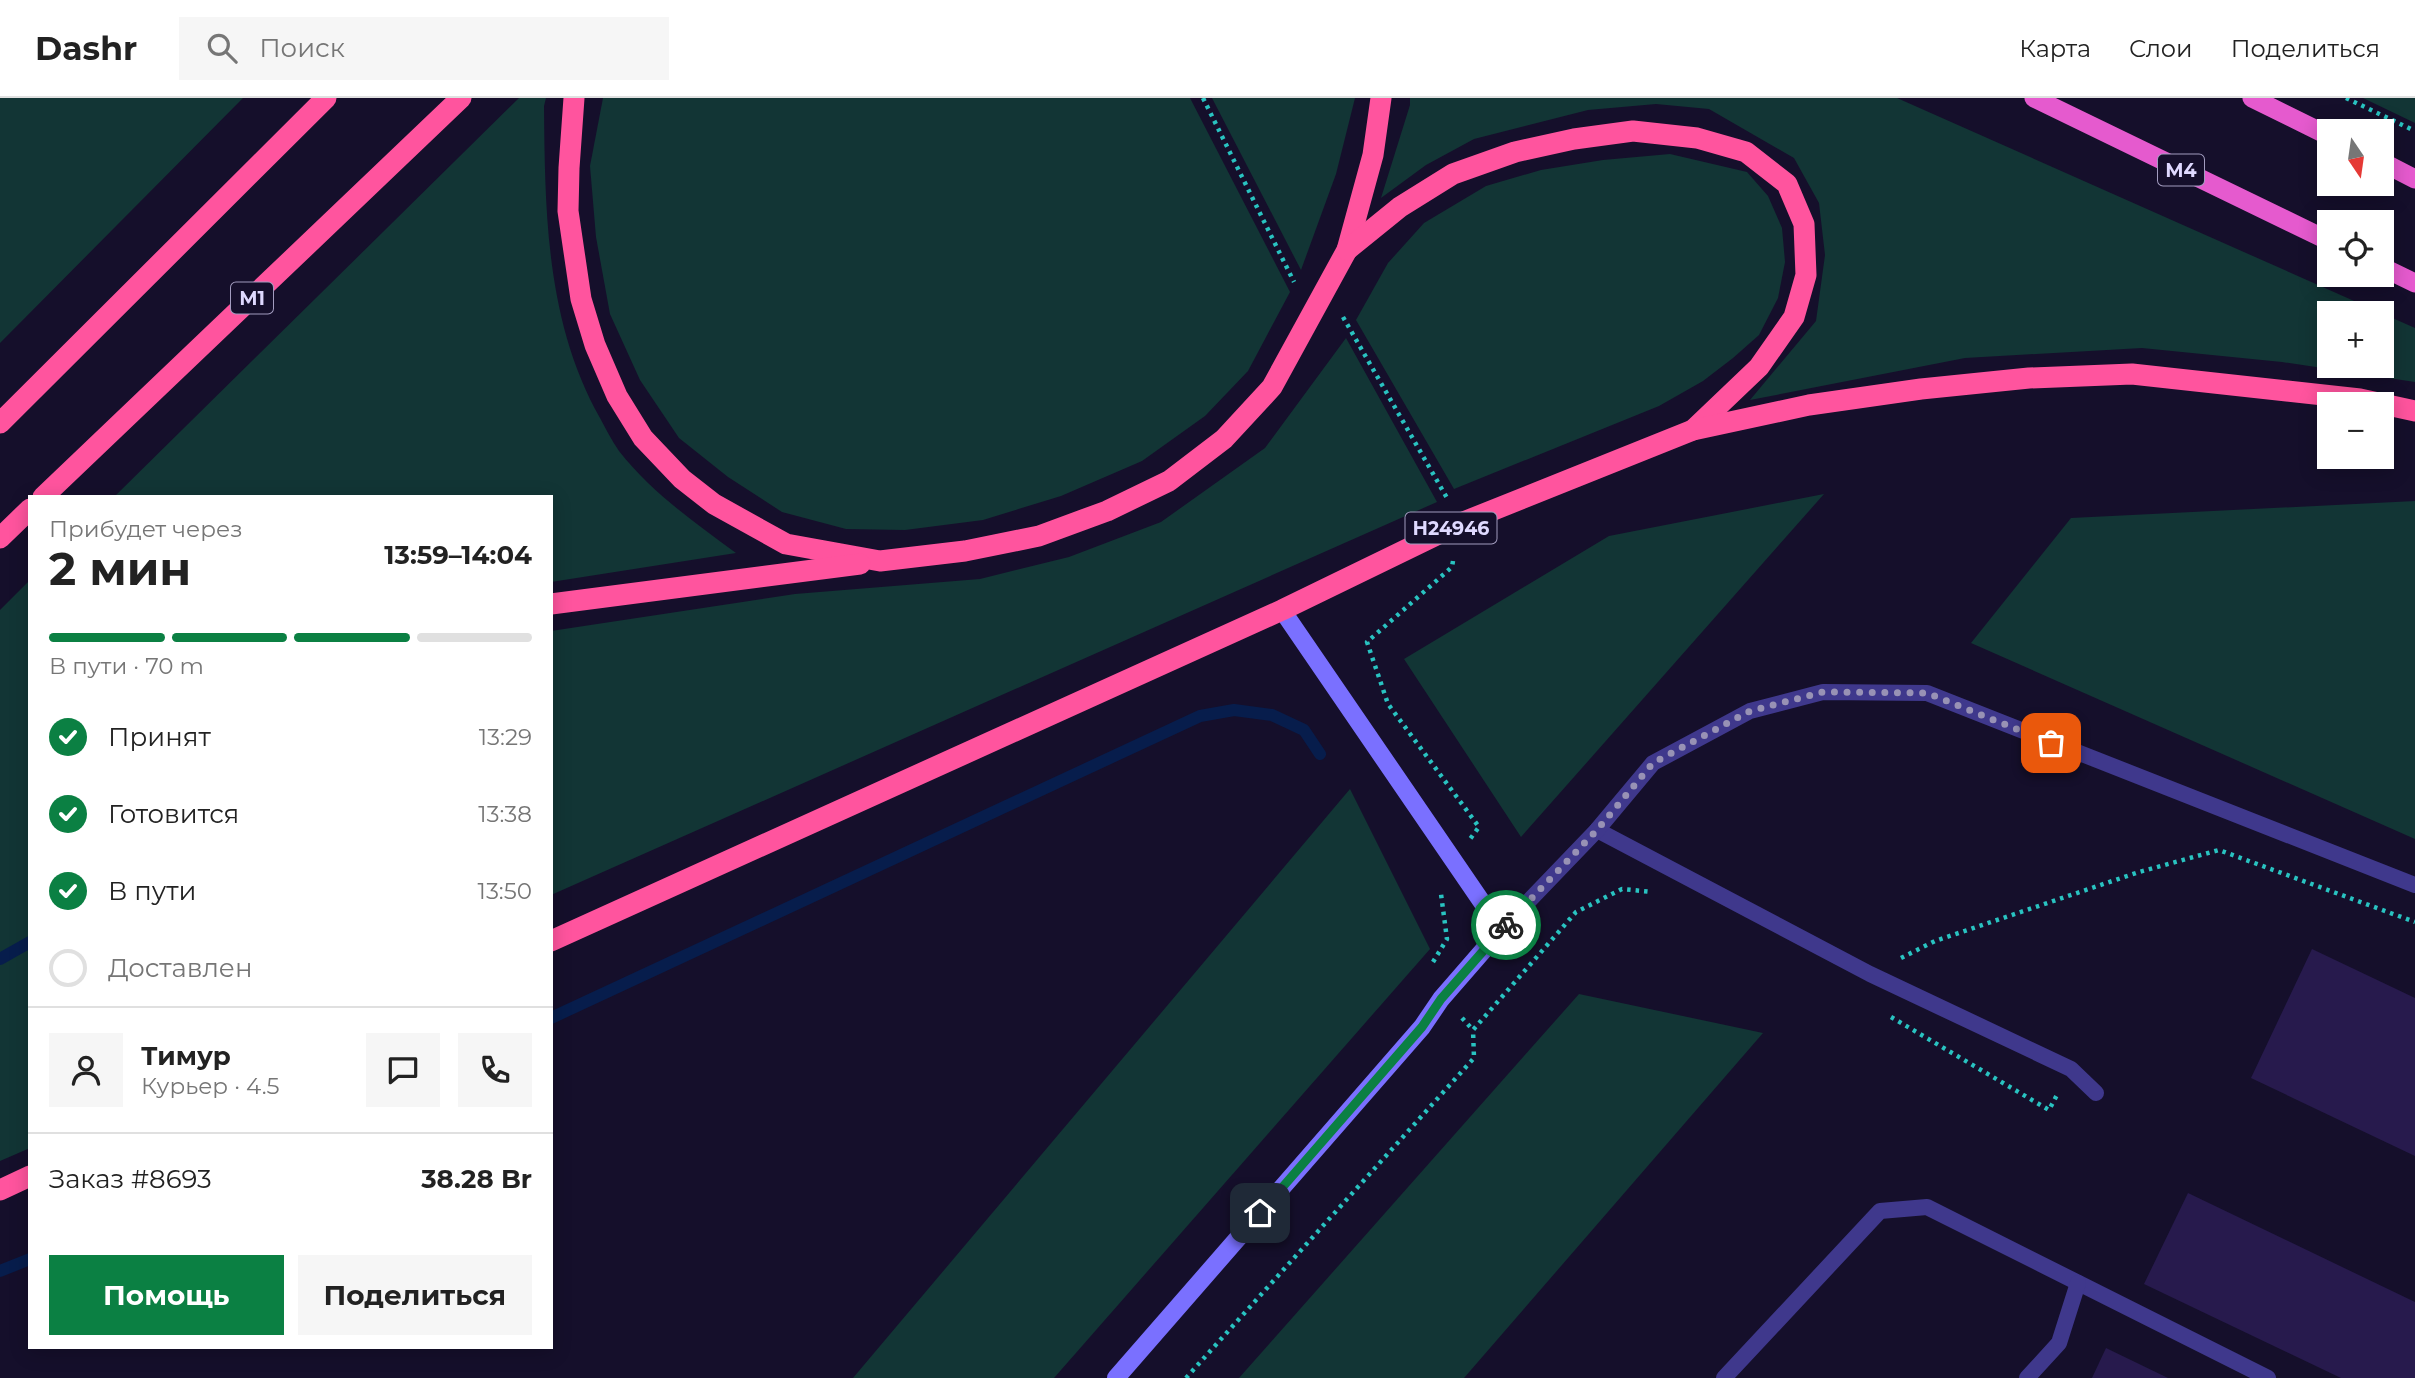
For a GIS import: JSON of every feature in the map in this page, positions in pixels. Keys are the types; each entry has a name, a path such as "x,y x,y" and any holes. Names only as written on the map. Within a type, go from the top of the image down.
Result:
{"highway":[{"path":"0,423 326,98"},
{"name":"М1","path":"45,495 461,98"},
{"path":"575,98 568,211 582,299 595,345 617,396 643,438 682,479 714,504 786,544 880,561"},
{"path":"553,604 965,551 1039,536 1107,511 1169,481 1224,439 1272,387 1347,250 1373,155 1381,98"},
{"name":"М4","path":"2034,98 2317,235"},
{"path":"2252,98 2317,130"},
{"path":"1347,250 1400,207 1453,174 1515,152 1574,138 1633,131 1697,138 1746,152 1787,184 1804,224 1806,275 1794,317 1759,367 1693,430"},
{"path":"2394,168 2415,179"},
{"path":"2394,273 2415,283"},
{"name":"Н24946","path":"553,940 1282,610 1461,523 1693,430 1809,405 1921,389 2029,378 2132,374 2360,399 2415,411"},
{"path":"0,538 28,511"},
{"path":"0,1190 28,1177"}],"main road":[{"path":"1116,1378 1422,1027 1441,999 1501,930 1282,610"}],"lane":[{"path":"1501,930 1597,830 1653,763 1750,711 1823,692 1927,693 2415,885"},
{"path":"1597,830 1870,974 2071,1069 2096,1093"},
{"path":"1724,1378 1880,1211 1927,1207 2260,1376"},
{"path":"2027,1378 2059,1343 2078,1283"}],"path":[{"path":"2346,98 2415,131"},
{"path":"1870,974 1935,942 2139,872 2219,850 2415,922"},
{"path":"1186,1378 1474,1058 1474,1030 1576,912 1622,889 1659,893"},
{"path":"1441,999 1474,1030"},
{"path":"1885,1014 2049,1110 2071,1069"}],"green space":[{"path":"0,98 243,98 0,343"},
{"path":"519,98 546,98 546,186 552,266 569,344 582,381 611,439 631,466 674,506 736,553 553,582 553,495 116,495"},
{"path":"603,98 1190,98 1290,292 1248,371 1205,416 1142,461 1061,496 983,520 905,530 846,529 782,512 728,477 679,438 640,380 610,314 596,237 590,166"},
{"path":"1212,98 1355,98 1336,174 1301,270"},
{"path":"1410,98 1897,98 2317,285 2317,287 2354,301 2317,301 2317,367 2142,348 1965,358 1750,400 1816,321 1825,255 1819,203 1794,158 1709,109 1656,104 1588,110 1474,139 1426,165 1381,198"},
{"path":"2363,98 2415,98 2415,123"},
{"path":"1670,154 1747,172 1768,196 1782,228 1785,262 1778,298 1759,335 1703,381 1659,406 1454,489 1356,320 1388,263 1424,223 1486,186 1541,170 1603,160"},
{"path":"2394,318 2415,328 2415,382 2388,378 2394,378"},
{"path":"1346,338 1437,502 553,894 553,631 795,594 980,579 1069,557 1161,522 1265,448"},
{"path":"1824,494 1521,837 1404,659 1609,536"},
{"path":"2415,501 2415,839 1971,643 2071,518"},
{"path":"28,582 28,1149 0,1161 0,610"},
{"path":"1350,789 1430,949 1054,1378 853,1378"},
{"path":"1579,994 1763,1033 1464,1378 1239,1378"}],"building":[{"path":"2312,949 2415,998 2415,1156 2251,1078"},
{"path":"2188,1193 2415,1302 2415,1378 2341,1378 2144,1284"},
{"path":"2106,1348 2168,1378 2092,1378"}],"waterway":[{"path":"553,1017 1200,716 1234,710 1272,715 1304,730 1320,754"},
{"path":"0,959 28,943"},
{"path":"0,1271 28,1260"}],"way so far":[{"path":"1506,925 1597,830 1653,763 1750,711 1823,692 1927,693 2051,743"}],"route":[{"path":"1260,1213 1422,1027 1441,999 1506,925"}]}
